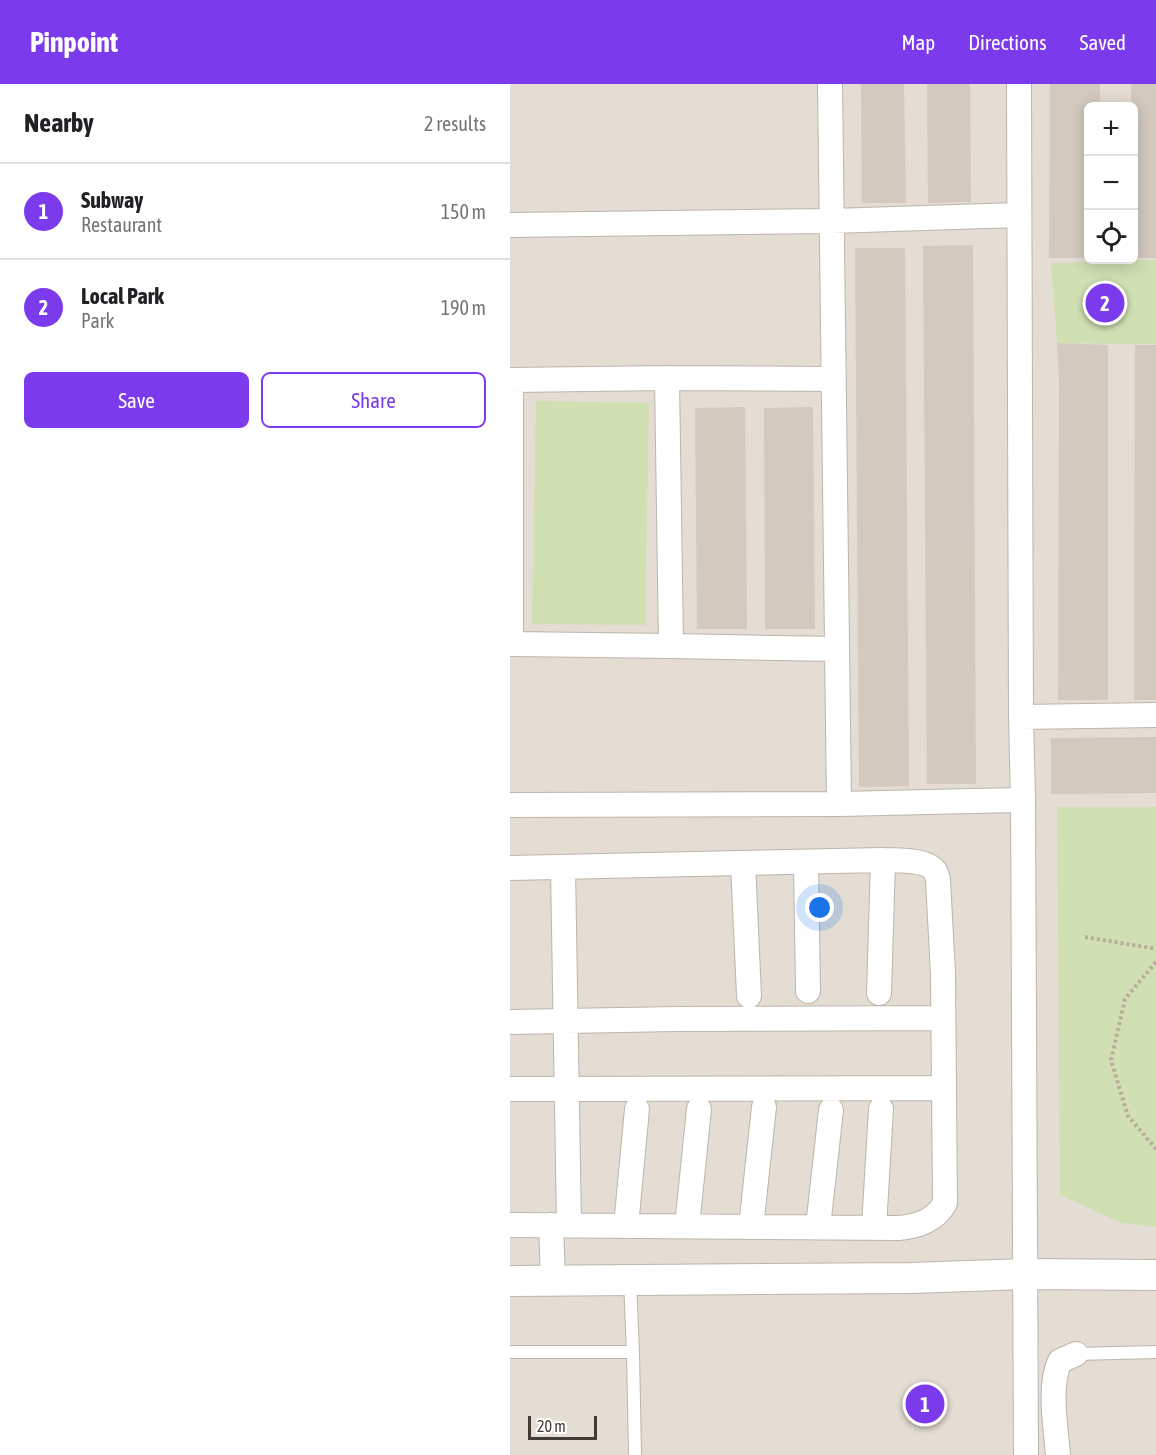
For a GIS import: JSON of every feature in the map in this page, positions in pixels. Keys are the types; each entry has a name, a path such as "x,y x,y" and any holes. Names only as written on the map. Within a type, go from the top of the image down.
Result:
{"street":[{"path":"830,84 839,804"},
{"path":"1019,84 1026,1455"},
{"path":"510,225 832,221 1019,215"},
{"path":"667,378 671,646"},
{"path":"834,379 511,380 510,644 837,649"},
{"path":"1021,717 1156,715"},
{"path":"510,805 839,804 1023,800"},
{"path":"879,993 883,860"},
{"path":"510,868 883,860 917,862 936,871 939,880 943,974 945,1203 940,1212 912,1226 510,1225"},
{"path":"806,862 808,991"},
{"path":"743,863 749,996"},
{"path":"553,1280 560,1226 567,1089 563,867"},
{"path":"510,1022 677,1018 943,1018"},
{"path":"510,1089 944,1088"},
{"path":"751,1227 764,1107"},
{"path":"626,1226 637,1109"},
{"path":"687,1226 699,1109"},
{"path":"874,1227 881,1109"},
{"path":"818,1227 831,1110"},
{"path":"510,1281 911,1278 1025,1274 1156,1275"},
{"path":"1058,1455 1055,1371 1060,1361 1076,1354"}],"lane":[{"path":"630,1280 635,1455"},
{"path":"510,1352 633,1352"},
{"path":"1076,1354 1156,1352"}],"path":[{"path":"1085,937 1156,947"},
{"path":"1156,962 1125,999 1111,1060 1128,1116 1156,1149"}],"shaded area":[{"path":"510,84 1156,84 1156,1455 510,1455"}],"green space":[{"path":"1156,260 1156,344 1057,343 1051,263 1138,264 1138,261"},
{"path":"536,401 649,403 645,625 532,624"},
{"path":"1057,807 1156,807 1156,1227 1122,1223 1060,1195"}],"building":[{"path":"861,84 904,84 906,203 862,203"},
{"path":"927,84 970,84 971,202 928,203"},
{"path":"1050,84 1100,84 1100,102 1084,102 1084,258 1049,258"},
{"path":"1131,84 1156,84 1156,258 1138,258 1138,102 1131,102"},
{"path":"973,245 976,784 927,784 923,246"},
{"path":"855,248 905,248 909,786 859,787"},
{"path":"1057,343 1108,345 1108,700 1058,700 1059,381"},
{"path":"1135,345 1156,345 1156,700 1134,700"},
{"path":"745,407 747,629 697,629 695,408"},
{"path":"813,407 815,629 765,629 764,408"},
{"path":"1156,737 1156,793 1051,794 1051,738"}],"place":[{"name":"Local Park","path":"1105,303"},
{"name":"Subway","path":"925,1404"}]}
